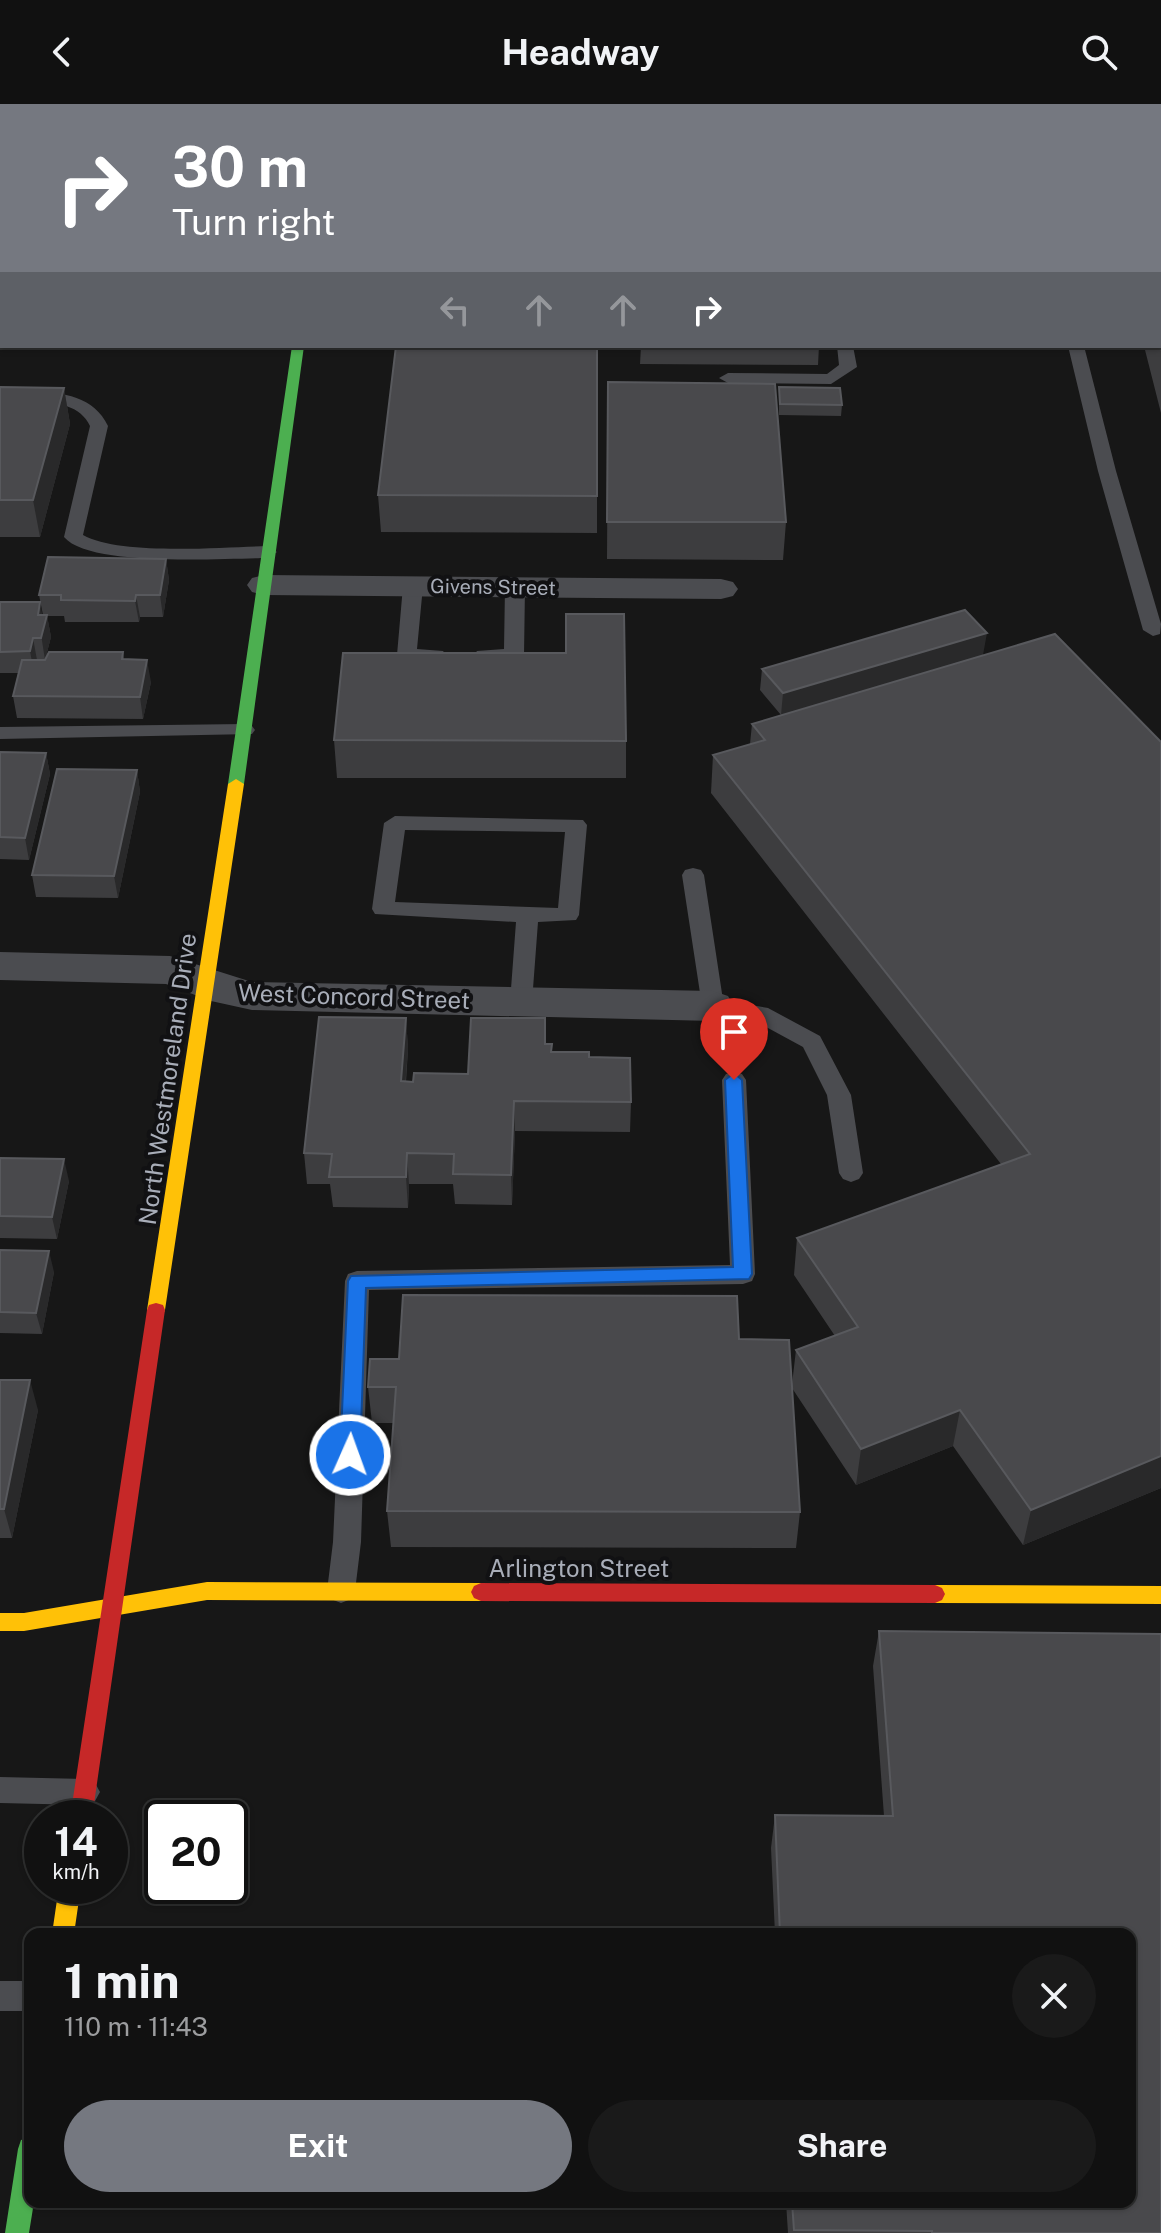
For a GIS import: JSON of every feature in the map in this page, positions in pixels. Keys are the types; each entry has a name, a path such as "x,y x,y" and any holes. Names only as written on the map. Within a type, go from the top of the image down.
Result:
{"street":[{"name":"North Westmoreland Drive","path":"84,1800 245,730 298,348"},
{"name":"Givens Street","path":"266,568 413,586 721,589"},
{"name":"West Concord Street","path":"0,966 170,970 226,991 252,996 713,1006"},
{"name":"Arlington Street","path":"0,1622 24,1622 207,1591 1161,1595"},
{"path":"64,1928 67,1904"},
{"path":"17,2233 12,2189 24,2162"}],"lane":[{"path":"728,378 831,379 848,367 845,348"},
{"path":"1076,348 1107,471 1153,630"},
{"path":"0,398 59,399 85,406 97,416 99,426 73,537 78,544 266,568"},
{"path":"413,586 407,655 514,655 515,587"},
{"path":"0,733 245,730"},
{"path":"395,823 576,825 568,915 528,915 383,909 395,823"},
{"path":"693,875 713,1006 760,1014 812,1042 839,1095 851,1173"},
{"path":"521,1002 528,915"},
{"path":"341,1591 347,1542 357,1281 743,1274 734,1080"},
{"path":"0,1790 55,1800"},
{"path":"0,1996 24,1996"}],"building":[{"path":"396,348 597,348 597,496 378,495"},
{"path":"608,382 775,384 786,522 607,522"},
{"path":"0,387 64,388 33,500 0,500"},
{"path":"779,387 840,388 842,405 780,404"},
{"path":"48,557 166,559 160,595 136,595 135,601 61,600 61,595 39,595"},
{"path":"0,602 40,602 38,615 47,615 41,638 33,638 30,651 0,652"},
{"path":"965,610 987,633 783,693 762,669"},
{"path":"566,614 624,614 626,741 334,740 343,653 566,653"},
{"path":"1055,634 1161,742 1161,1456 1031,1510 960,1410 861,1449 796,1350 858,1327 797,1238 1030,1154 713,755 765,740 752,724"},
{"path":"49,652 123,652 122,659 147,660 140,697 13,696 22,660 45,660"},
{"path":"0,752 46,753 25,838 0,837"},
{"path":"57,769 137,770 114,876 32,875"},
{"path":"319,1017 406,1018 401,1081 413,1082 414,1073 468,1074 471,1018 545,1018 545,1044 552,1044 551,1052 589,1052 589,1057 630,1058 631,1102 514,1101 511,1175 453,1174 454,1154 407,1153 406,1177 329,1177 332,1154 304,1153"},
{"path":"0,1158 64,1159 52,1217 0,1216"},
{"path":"0,1250 49,1251 36,1313 0,1312"},
{"path":"403,1295 737,1296 739,1339 789,1340 800,1512 387,1511 396,1387 368,1387 370,1359 399,1359"},
{"path":"0,1380 30,1380 4,1509 0,1509"},
{"path":"879,1631 1161,1634 1161,2233 794,2230 792,2208 1136,2208 1136,1928 780,1928 775,1815 893,1816"}],"traffic: fast":[{"path":"236,784 298,348"},
{"path":"17,2233 24,2188"}],"traffic: slow":[{"path":"156,1310 236,784"},
{"path":"0,1622 24,1622 207,1591 481,1592"},
{"path":"935,1594 1161,1595"},
{"path":"64,1928 67,1904"}],"traffic: jam":[{"path":"84,1800 156,1310"},
{"path":"481,1592 935,1594"}],"route":[{"path":"350,1455 357,1281 743,1274 734,1080"}]}
